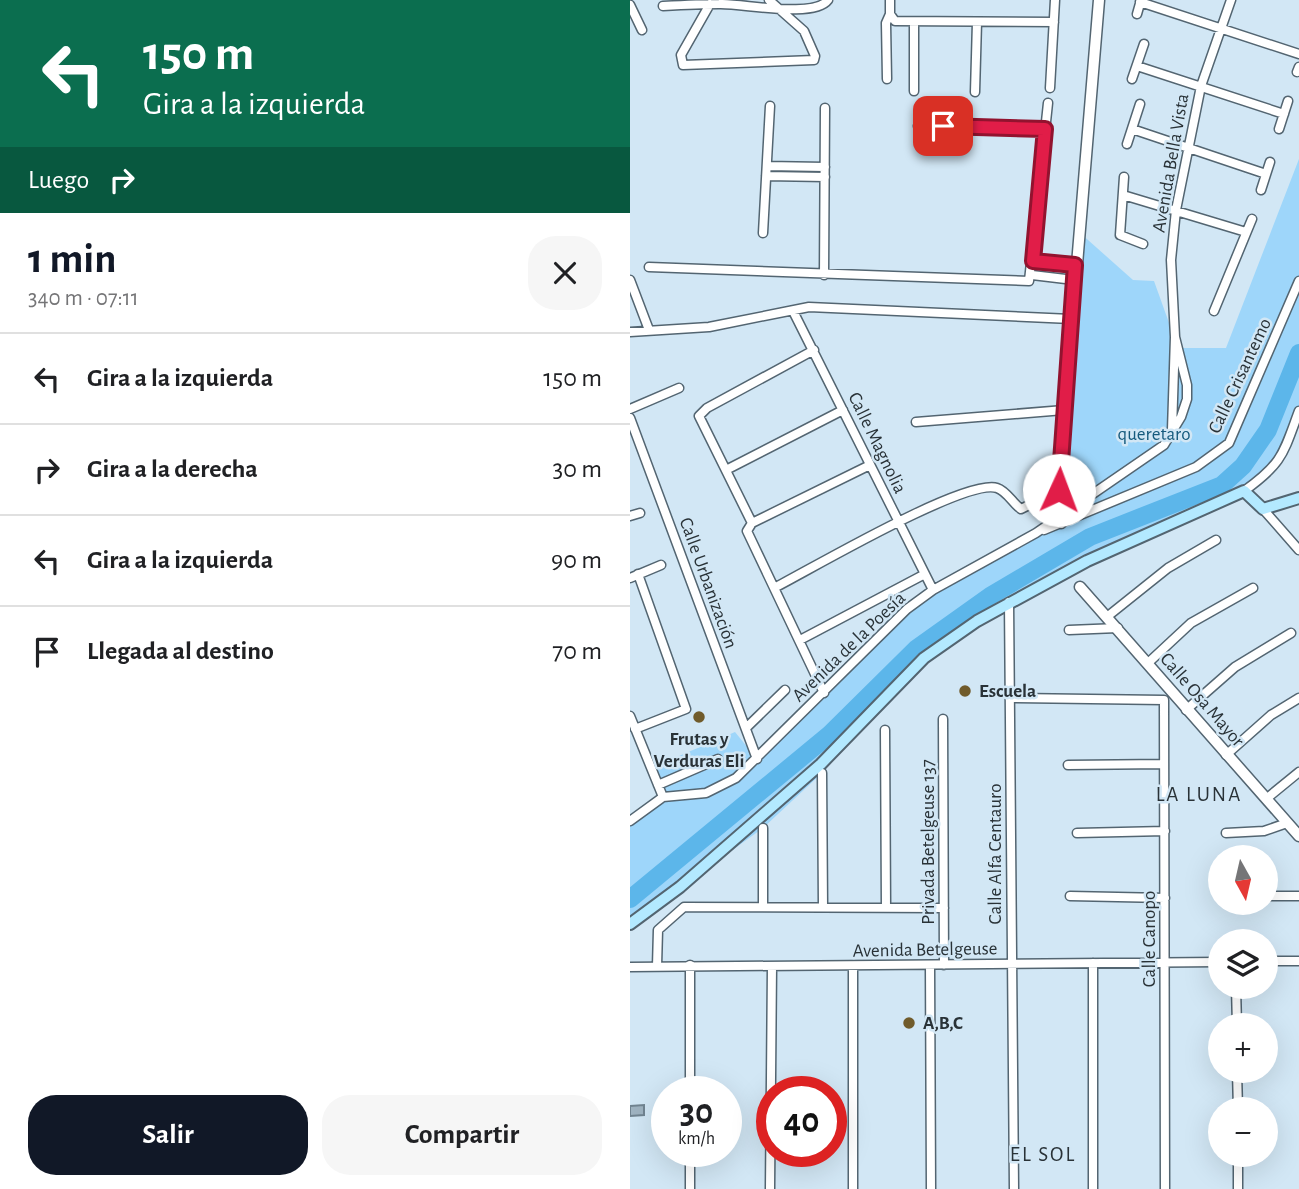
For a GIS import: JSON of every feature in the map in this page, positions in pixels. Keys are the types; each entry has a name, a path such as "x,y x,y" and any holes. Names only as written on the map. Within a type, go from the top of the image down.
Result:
{"main road":[{"path":"630,924 680,887 821,764 923,658 1009,602 1087,561 1244,491 1263,509 1299,498"}],"street":[{"path":"710,4 681,55 683,65 814,60 815,56 804,31 769,0"},
{"path":"663,6 722,2 819,7 828,0"},
{"path":"887,79 886,23 891,16 890,0"},
{"path":"1051,88 1055,0"},
{"path":"1061,519 1059,490 1064,410 1100,0"},
{"name":"Avenida Bella Vista","path":"1172,432 1175,337 1171,260 1176,210 1186,147 1201,86 1231,0"},
{"path":"1137,14 1141,1 1299,54"},
{"path":"630,5 642,30"},
{"path":"891,16 914,22 1054,22"},
{"path":"914,22 914,91"},
{"path":"975,92 977,22"},
{"path":"1132,79 1144,44"},
{"path":"1137,66 1284,114"},
{"path":"1279,129 1288,101"},
{"path":"649,267 1029,281 1032,275 1048,103"},
{"path":"1128,144 1140,104"},
{"path":"763,233 770,106"},
{"path":"824,275 825,108"},
{"path":"918,126 1045,129"},
{"path":"1132,129 1266,174"},
{"path":"1261,190 1270,162"},
{"path":"767,166 825,167"},
{"path":"766,176 825,177"},
{"path":"1124,177 1120,235 1143,244"},
{"path":"1123,195 1246,232"},
{"path":"1214,312 1252,219"},
{"path":"1033,261 1075,265"},
{"path":"1032,275 1074,280"},
{"path":"630,279 649,330"},
{"name":"Calle Crisantemo","path":"1061,519 1196,467 1229,443 1299,281"},
{"path":"630,332 709,327 793,310 823,308 1071,319"},
{"name":"Calle Magnolia","path":"793,310 933,590"},
{"name":"Avenida Bella Vista","path":"1061,519 1153,455 1172,432 1187,399 1175,337"},
{"path":"752,523 701,421 702,412 814,350"},
{"path":"630,409 679,388"},
{"path":"726,470 843,410"},
{"path":"916,422 1064,410"},
{"path":"1244,491 1277,464 1299,411"},
{"name":"Calle Urbanización","path":"630,418 757,759"},
{"path":"824,693 776,587 747,531 752,523 870,464"},
{"path":"776,587 899,522 957,496 984,488 1001,489 1021,509 1059,490"},
{"path":"1263,509 1299,550"},
{"path":"630,516 640,513"},
{"name":"Avenida de la Poesía","path":"663,797 690,796 720,787 757,759 872,641 933,590 1061,519"},
{"path":"1108,616 1168,568 1216,540"},
{"path":"635,729 686,709 634,576 661,565"},
{"path":"800,640 925,574"},
{"name":"Calle Osa Mayor","path":"1080,587 1148,663 1168,697 1186,710 1299,836"},
{"path":"1148,663 1191,623 1253,588"},
{"name":"Calle Alfa Centauro","path":"1009,602 1014,1189"},
{"path":"1069,630 1118,628"},
{"path":"1186,710 1235,667 1291,633"},
{"path":"746,728 785,690"},
{"path":"1010,698 1168,697"},
{"name":"Calle Canopo","path":"1165,1189 1164,764 1168,697"},
{"path":"1226,755 1270,715 1299,698"},
{"path":"630,716 663,797 630,821"},
{"name":"Privada Betelgeuse 137","path":"943,719 944,965"},
{"path":"885,730 886,908"},
{"path":"658,785 718,759"},
{"path":"1068,765 1164,764"},
{"path":"1266,799 1299,772"},
{"path":"822,773 823,907"},
{"path":"1226,833 1264,831 1287,822"},
{"path":"763,828 763,907"},
{"path":"1077,833 1165,831"},
{"path":"1070,896 1165,898"},
{"path":"1278,896 1299,896"},
{"path":"657,967 658,930 684,907 944,908"},
{"path":"1278,961 1299,961"},
{"name":"Avenida Betelgeuse","path":"630,967 1208,962"},
{"path":"1093,963 1093,1189"},
{"path":"690,965 690,1076"},
{"path":"930,965 931,1189"},
{"path":"770,1189 772,966"},
{"path":"853,967 853,1189"},
{"path":"690,1167 690,1189"},
{"path":"1238,1167 1238,1189"}],"green space":[{"name":"queretaro","path":"1299,159 1299,411 1282,456 1237,494 1087,561 924,658 866,715 822,773 763,828 630,924 630,819 663,797 651,768 735,732 757,759 853,661 933,590 1061,514 1079,232 1133,280 1154,281 1178,348 1226,348"}],"building":[{"path":"644,1105 644,1115 630,1116 630,1106"}],"waterway":[{"path":"630,899 830,734 917,648 990,596 1090,537 1222,485 1243,466 1268,430 1299,353"}],"place":[{"name":"Escuela","path":"965,691"},
{"name":"Frutas y Verduras Eli","path":"699,717"},
{"name":"A,B,C","path":"909,1023"}],"district":[{"name":"LA LUNA","path":"1199,794"},
{"name":"EL SOL","path":"1043,1154"}],"route":[{"path":"943,126 1045,129 1033,261 1075,265 1059,490"}]}
